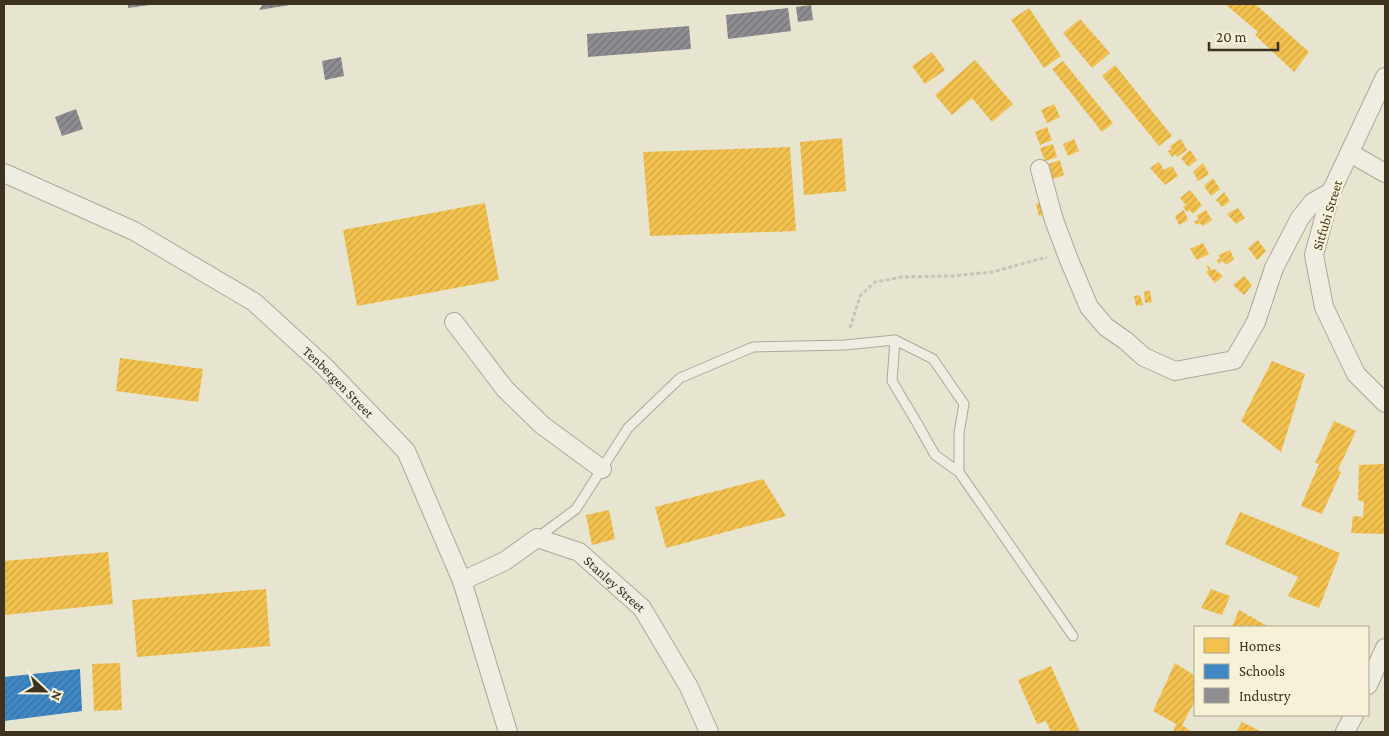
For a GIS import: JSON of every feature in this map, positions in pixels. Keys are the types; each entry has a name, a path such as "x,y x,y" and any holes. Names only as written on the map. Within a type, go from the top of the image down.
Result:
{"street":[{"name":"Sitfubi Street","path":"1385,77 1331,192 1314,254 1324,307 1356,374 1385,403"},
{"path":"1350,152 1385,173"},
{"path":"1040,169 1054,220 1089,307 1106,327 1126,341 1144,358 1175,371 1234,360 1256,322 1274,268 1300,218 1313,202 1331,192"},
{"name":"Tenbergen Street","path":"4,173 134,231 254,302 325,367 406,450 462,581 508,732"},
{"path":"454,322 505,389 542,425 602,469"},
{"path":"462,581 505,561 538,538"},
{"name":"Stanley Street","path":"538,538 579,552 642,608 689,688 710,732"},
{"path":"1369,683 1385,648"},
{"path":"1345,732 1353,716"}],"lane":[{"path":"895,340 892,381 934,455 959,472 1073,636"},
{"path":"538,538 576,509 628,428 680,378 753,347 845,346 895,340 932,359 964,404 959,433 959,472"}],"path":[{"path":"845,346 860,296 875,282 901,277 951,276 992,272 1066,252"}],"building: Homes":[{"path":"1225,4 1255,4 1309,52 1294,72 1255,35 1258,32"},
{"path":"1029,8 1061,56 1044,68 1011,20"},
{"path":"1080,19 1110,53 1092,68 1063,33"},
{"path":"932,52 945,70 925,84 912,66"},
{"path":"975,60 1013,104 992,122 972,98 952,115 935,95"},
{"path":"1063,61 1113,123 1102,132 1052,69"},
{"path":"1115,65 1172,136 1159,146 1102,76"},
{"path":"1054,104 1060,117 1047,123 1041,110"},
{"path":"1047,127 1052,140 1040,145 1035,132"},
{"path":"842,138 846,191 804,195 800,142"},
{"path":"1074,139 1079,151 1068,156 1063,144"},
{"path":"1181,139 1187,150 1177,157 1175,154 1172,157 1168,151 1172,149 1170,146"},
{"path":"1053,144 1057,157 1045,161 1040,148"},
{"path":"790,147 796,231 650,236 643,152"},
{"path":"1190,150 1197,160 1188,167 1181,158"},
{"path":"1060,160 1064,175 1053,179 1048,164"},
{"path":"1159,162 1164,170 1172,166 1178,176 1165,185 1150,168"},
{"path":"1203,163 1209,174 1198,181 1193,172"},
{"path":"1213,178 1220,189 1211,196 1204,186"},
{"path":"1190,190 1202,205 1193,214 1190,210 1187,212 1183,207 1186,205 1180,198"},
{"path":"1224,192 1230,201 1222,207 1216,200"},
{"path":"1043,201 1047,214 1039,216 1036,204"},
{"path":"485,203 499,280 357,306 343,230"},
{"path":"1238,208 1245,218 1236,224 1227,214"},
{"path":"1184,210 1188,220 1179,225 1175,216"},
{"path":"1206,210 1212,220 1203,226 1200,223 1197,225 1194,222 1199,219 1196,216"},
{"path":"1258,240 1266,251 1257,260 1248,248"},
{"path":"1203,243 1209,254 1197,260 1190,249"},
{"path":"1230,250 1234,259 1226,265 1223,261 1218,264 1219,255"},
{"path":"1208,265 1211,270 1214,269 1223,276 1215,283 1206,272 1209,270 1206,266"},
{"path":"1244,276 1252,285 1244,295 1233,285"},
{"path":"1144,291 1150,291 1152,302 1145,303"},
{"path":"1140,295 1143,305 1136,306 1134,296"},
{"path":"120,358 203,369 198,402 116,391"},
{"path":"1272,361 1305,374 1281,452 1241,421"},
{"path":"1334,421 1356,431 1338,470 1341,472 1322,514 1301,506 1319,464 1315,463"},
{"path":"1385,464 1385,534 1351,533 1353,516 1363,517 1364,502 1358,500 1359,465"},
{"path":"763,479 786,516 666,548 655,507"},
{"path":"609,510 615,539 592,545 586,515"},
{"path":"1240,512 1340,553 1319,608 1288,596 1298,577 1225,544"},
{"path":"108,552 113,604 4,615 4,561"},
{"path":"266,589 270,646 137,657 132,600"},
{"path":"1211,589 1230,596 1222,615 1201,608"},
{"path":"1239,610 1267,626 1232,626"},
{"path":"120,663 122,710 94,711 92,664"},
{"path":"1175,663 1194,675 1194,703 1182,725 1192,732 1173,732 1176,724 1153,711"},
{"path":"1051,666 1080,732 1051,732 1046,721 1037,724 1018,680"},
{"path":"1242,722 1262,732 1236,732"}],"building: Schools":[{"path":"80,669 82,711 4,721 4,677"}],"building: Industry":[{"path":"128,4 150,4 150,5 128,8"},
{"path":"263,4 290,4 290,5 259,10"},
{"path":"811,5 813,20 798,22 796,7"},
{"path":"788,8 791,31 728,39 726,15"},
{"path":"689,26 691,49 588,57 587,34"},
{"path":"341,57 344,76 325,80 322,61"},
{"path":"76,109 83,129 62,136 55,117"}]}
